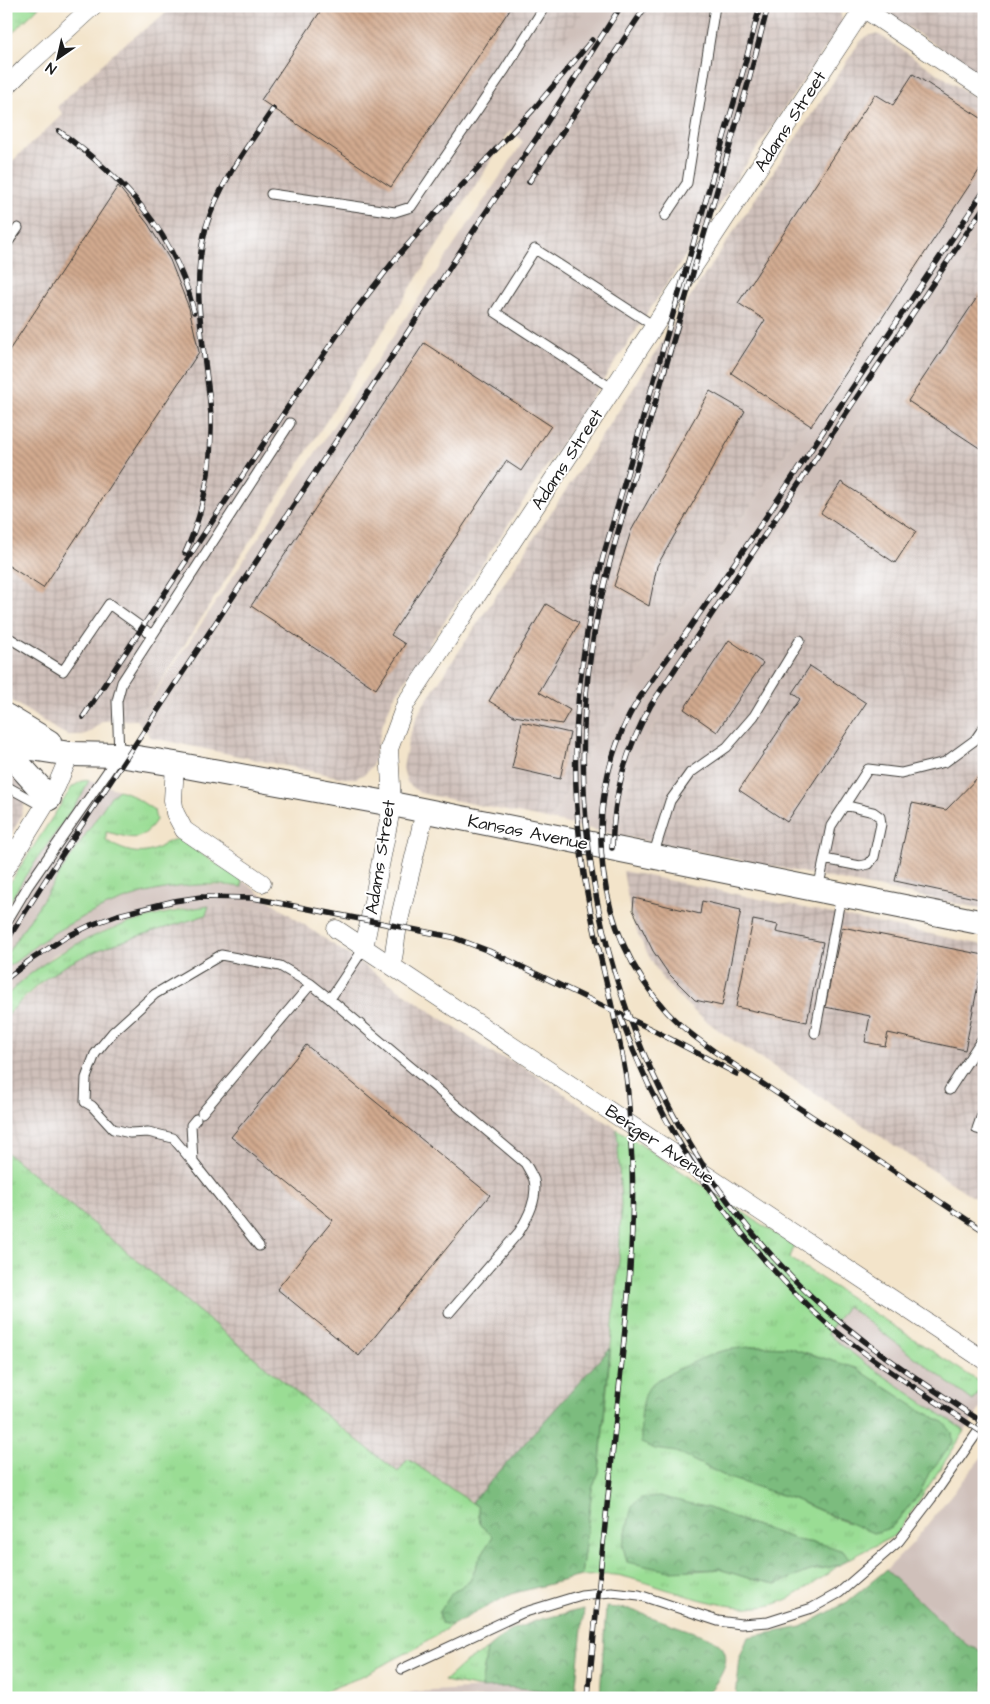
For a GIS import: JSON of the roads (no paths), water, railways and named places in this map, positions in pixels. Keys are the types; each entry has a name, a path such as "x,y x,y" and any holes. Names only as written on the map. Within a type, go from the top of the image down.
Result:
{"main road":[{"name":"Kansas Avenue","path":"6,716 70,754"},
{"name":"Kansas Avenue","path":"6,736 25,747 70,754 119,755 176,764 392,804 984,923"},
{"path":"6,753 14,758 46,802"}],"street":[{"path":"6,87 93,6"},
{"path":"863,7 984,89"},
{"name":"Adams Street","path":"364,948 392,804 389,748 406,703 863,7"},
{"path":"6,868 13,844 56,787 70,754"},
{"path":"176,764 173,800 175,812 184,830 262,883"},
{"name":"Adams Street","path":"392,966 398,925 425,811"},
{"name":"Berger Avenue","path":"336,929 984,1360"}],"lane":[{"path":"271,194 395,212 411,207 504,71 544,6"},
{"path":"665,216 687,183 715,6"},
{"path":"6,245 18,228"},
{"path":"613,389 495,312 535,250 654,326"},
{"path":"6,923 28,886 119,755 117,701 122,682 290,423"},
{"path":"6,636 63,671 109,604 152,635"},
{"path":"652,857 670,801 690,773 727,747 754,716 800,640"},
{"path":"818,890 831,826 868,769 901,773 945,762 975,740 984,728"},
{"path":"6,786 46,802"},
{"path":"824,859 860,866 869,864 874,857 881,824 880,817 873,812 844,805"},
{"path":"815,1033 842,895"},
{"path":"330,999 364,948"},
{"path":"259,1246 174,1138 148,1132 130,1133 113,1129 92,1106 85,1102 86,1078 95,1054 113,1032 155,994 221,955 280,966 311,984 525,1163 534,1181 534,1200 527,1219 519,1232 449,1313"},
{"path":"193,1162 191,1125 311,984"},
{"path":"949,1090 984,1036"},
{"path":"984,1109 977,1129 984,1131"},
{"path":"402,1669 522,1613 582,1595 611,1592 639,1595 718,1621 741,1624 768,1622 812,1608 839,1593 900,1541 984,1423"}],"railway":[{"path":"6,942 482,218 540,133 621,6"},
{"path":"529,182 646,6"},
{"path":"588,1698 627,1310 633,1192 626,1076 589,902 580,843 576,770 578,699 588,629 603,557 760,6"},
{"path":"768,6 749,80 604,585 588,675 583,761 589,846 603,931 628,1012 661,1091 703,1165 753,1234 812,1297 874,1348 984,1423"},
{"path":"83,717 301,387 347,321 397,257 533,110 592,40"},
{"path":"185,553 202,505 211,437 210,408 199,299 202,245 206,227 218,195 244,151 273,109"},
{"path":"59,131 105,168 144,209 174,256 194,312"},
{"path":"984,191 757,530 647,687 629,716 614,753 605,791 601,830 603,870 611,908 624,945 643,980 667,1012 685,1029 718,1054 984,1231"},
{"path":"612,848 615,810 622,774 634,740 651,705 984,207"},
{"path":"6,979 29,961 66,937 118,915 174,901 201,897 253,898 452,937 489,951 655,1031 737,1074"},
{"path":"620,1016 648,1084 682,1148 722,1207 768,1264 832,1328 888,1369 984,1434"}]}
